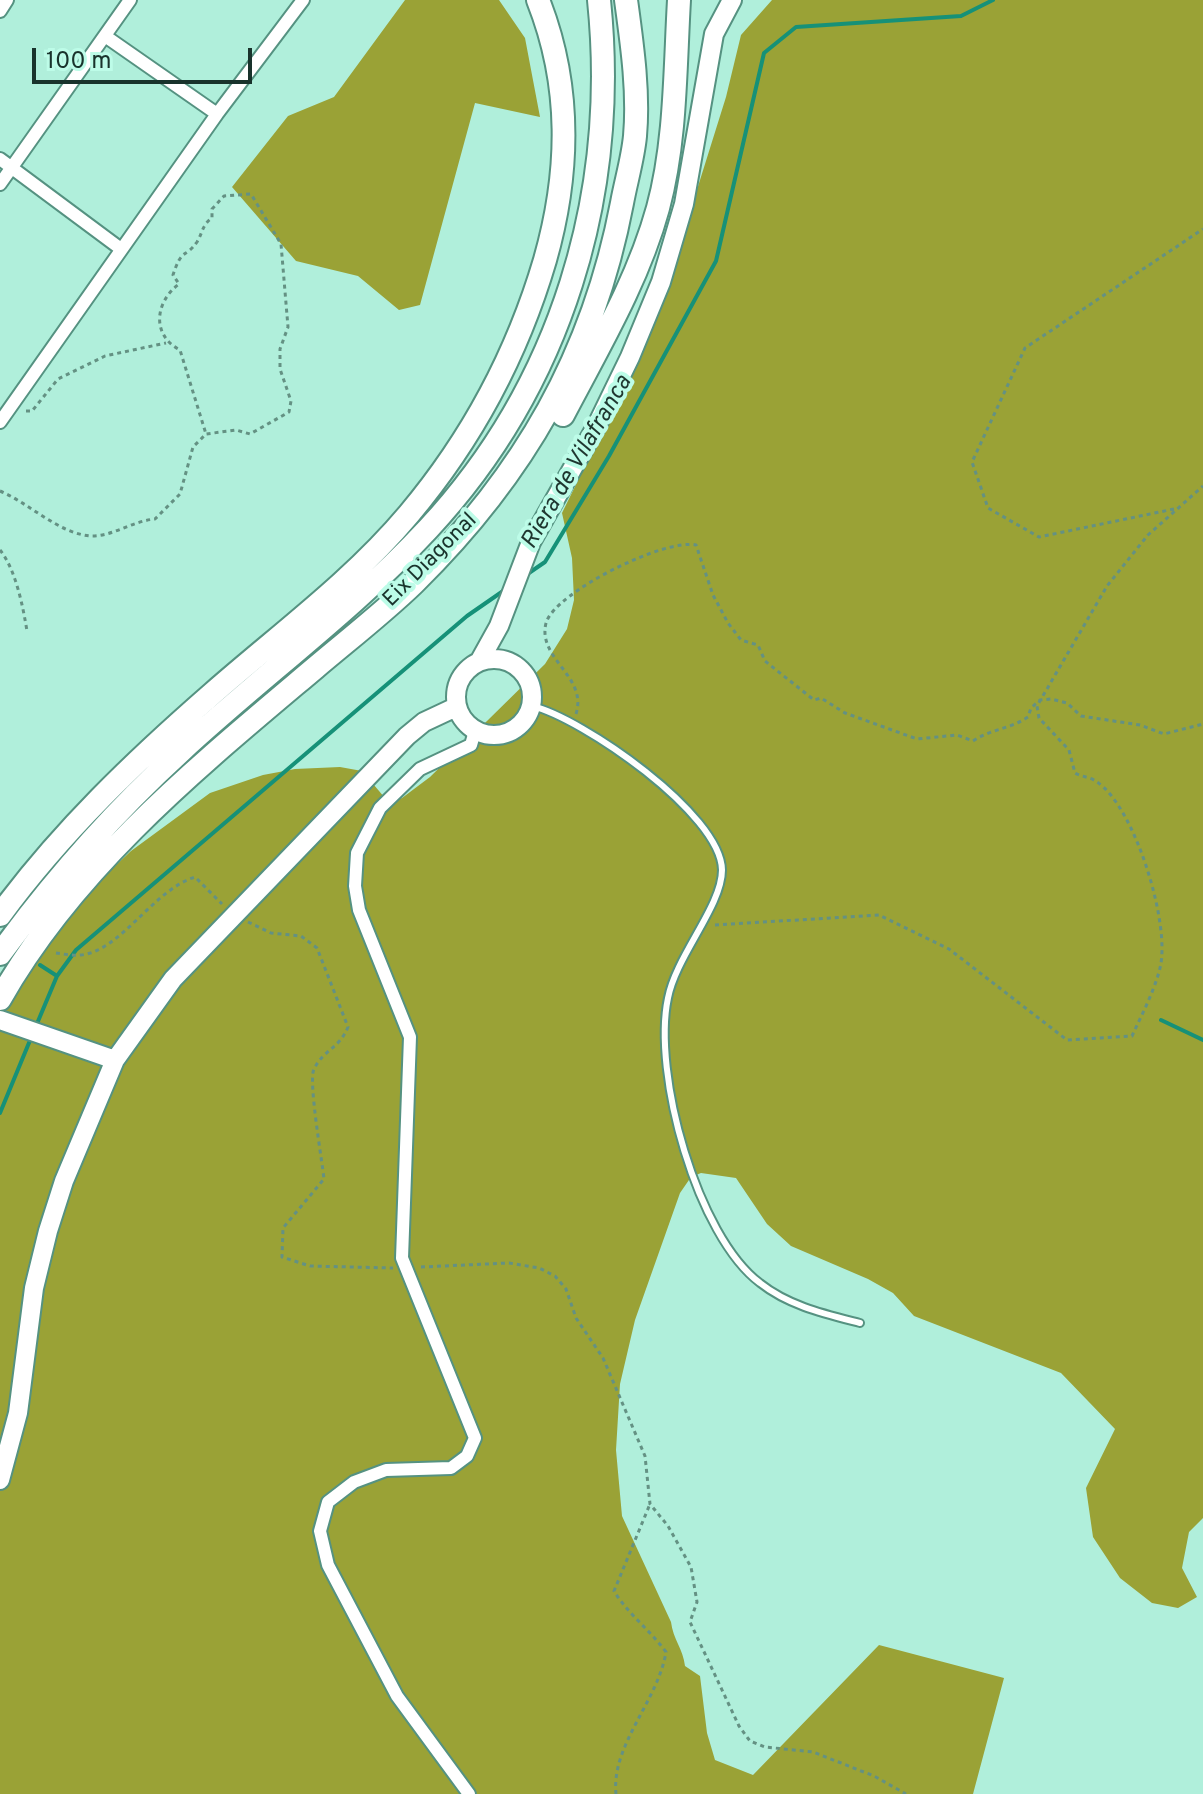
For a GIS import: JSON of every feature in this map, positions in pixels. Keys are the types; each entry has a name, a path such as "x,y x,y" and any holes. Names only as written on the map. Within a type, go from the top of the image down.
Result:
{"highway":[{"path":"0,915 48,853 123,775 377,549 429,489 473,427 507,363 538,285 564,167 560,77 538,0"},
{"name":"Eix Diagonal","path":"0,954 64,870 103,827 182,750 409,549 464,486 505,430 550,344 584,244 603,130 604,48 599,0"},
{"name":"Eix Diagonal","path":"0,999 21,963 109,856 216,751 414,583 496,494 544,420 579,349 612,255 635,136 626,0"},
{"path":"496,494 519,479 556,429 628,288 658,208 671,131 679,0"}],"street":[{"path":"0,11 7,0"},
{"path":"0,184 130,0"},
{"path":"0,422 217,114 303,0"},
{"path":"499,626 513,663 530,684 532,706 520,726 495,736 475,731 462,719 456,707 457,686 463,674 479,662 499,626 531,542 597,425 661,282 684,204 714,34 732,0"},
{"path":"105,36 217,114"},
{"path":"0,159 121,249"},
{"path":"479,662 500,659 513,663"},
{"path":"0,1480 18,1413 34,1288 48,1231 64,1181 115,1060 173,979 233,914 407,736 424,722 456,707"},
{"path":"469,1794 397,1696 328,1565 321,1542 321,1520 328,1502 354,1482 386,1470 422,1472 451,1468 467,1456 474,1444 471,1424 404,1268 400,1229 410,1037 359,910 355,886 357,853 380,808 420,769 471,745 475,731"},
{"path":"0,1020 115,1060"}],"lane":[{"path":"532,706 571,720 638,767 703,824 716,846 722,869 719,891 674,977 665,1020 674,1105 697,1191 736,1261 758,1282 783,1299 860,1323"}],"path":[{"path":"0,491 21,499 70,530 90,536 112,533 134,520 155,519 180,494 193,447 206,434 236,430 250,434 289,412 291,401 280,369 280,349 288,327 281,244 251,194 224,196 212,209 212,218 204,223 196,243 179,255 173,275 179,284 165,295 161,311 159,331 166,343 180,350 206,434"},
{"path":"1178,509 1039,537 988,508 972,462 1025,348 1203,229"},
{"path":"9,409 32,411 58,379 105,356 166,343"},
{"path":"571,720 578,700 571,675 553,656 546,637 546,624 552,611 601,576 681,542 696,545 713,595 741,640 758,645 765,661 814,700 821,698 845,713 917,739 957,735 973,741 991,729 1013,727 1028,717 1031,708 1040,700 1098,598 1148,535 1203,486"},
{"path":"0,550 9,561 14,585 22,598 27,631"},
{"path":"1040,700 1061,700 1081,716 1140,725 1164,734 1203,724"},
{"path":"699,926 879,915 949,949 1067,1040 1132,1036 1161,965 1157,900 1149,866 1117,805 1097,782 1075,773 1065,743 1039,718 1040,700"},
{"path":"56,953 83,955 105,946 169,890 195,877 233,914 271,933 301,936 317,948 348,1027 341,1043 323,1054 311,1073 324,1179 283,1228 282,1257 310,1266 404,1268 509,1263 539,1268 555,1276 566,1289 576,1318 603,1358 645,1456 650,1504 614,1591 625,1610 645,1624 666,1652 663,1674 614,1773 616,1794"},
{"path":"650,1504 668,1526 691,1567 697,1602 690,1622 739,1726 750,1741 765,1747 813,1752 874,1776 906,1794"}],"green space":[{"path":"405,0 499,0 525,38 540,117 475,103 420,305 399,310 358,276 296,261 232,187 288,116 334,97"},
{"path":"772,0 1203,0 1203,1518 1189,1532 1182,1568 1197,1597 1178,1608 1152,1603 1120,1578 1093,1537 1086,1488 1115,1429 1061,1373 914,1316 893,1293 791,1246 767,1224 736,1178 701,1173 691,1177 680,1193 635,1320 620,1384 616,1450 622,1516 671,1622 685,1666 700,1676 707,1733 715,1760 753,1775 879,1645 1004,1678 973,1794 0,1794 0,989 82,897 131,851 210,793 263,775 295,769 340,767 362,771 385,798 393,801 402,798 430,777 545,664 567,629 574,600 572,558 562,513 593,450 623,402 641,347 659,311 726,97 741,35"}],"waterway":[{"name":"Riera de Vilafranca","path":"526,575 545,562 609,456 716,261 764,53 796,27 961,16 993,0"},
{"name":"Riera de Vilafranca","path":"36,1026 57,976 76,950 467,616 506,589"},
{"path":"40,965 57,976"},
{"path":"1161,1020 1203,1040"},
{"name":"Riera de Vilafranca","path":"0,1113 31,1038"}]}
